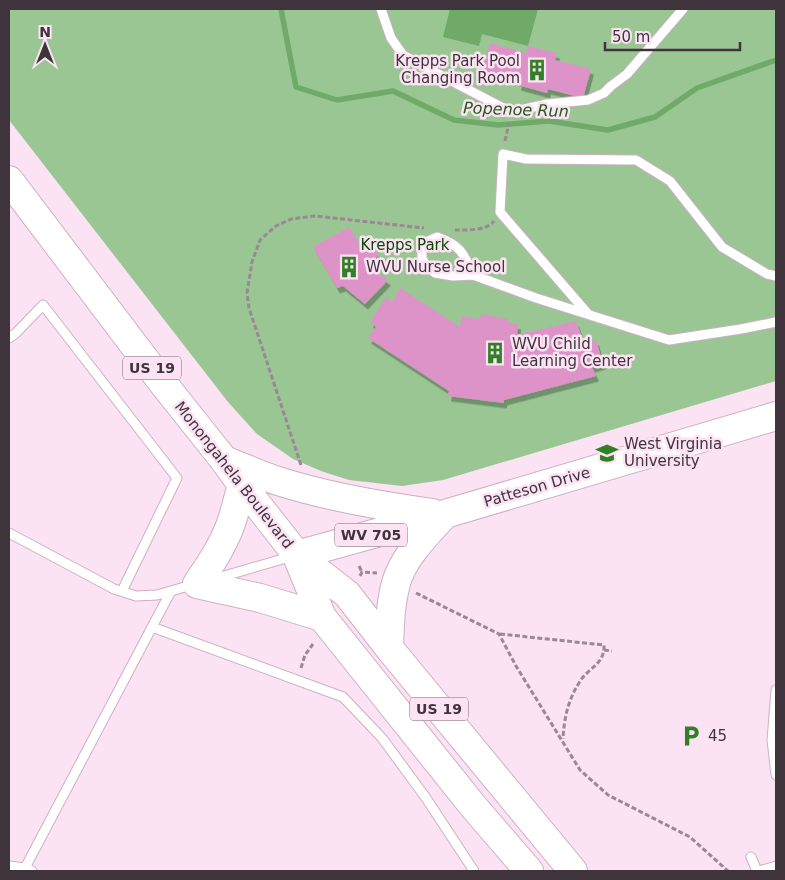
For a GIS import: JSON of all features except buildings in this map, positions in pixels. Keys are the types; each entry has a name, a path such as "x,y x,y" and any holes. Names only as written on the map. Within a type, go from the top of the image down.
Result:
{"main road":[{"name":"Monongahela Boulevard","path":"9,180 162,382 297,555 347,594 389,648 573,871"},
{"name":"Patteson Drive","path":"297,555 445,514 776,416"},
{"path":"224,460 256,473 310,490 387,507 445,514"},
{"path":"242,485 223,541 212,563 197,584 260,598 322,617"},
{"path":"389,648 390,619 396,583 414,550 445,514"},
{"name":"Monongahela Boulevard","path":"297,555 322,617 473,806 529,871"}],"lane":[{"path":"380,9 391,38 404,55 511,112 547,104 588,100 604,92 627,74 683,9"},
{"path":"588,314 500,212 502,154 526,160 636,160 670,181 722,247 767,274 776,276"},
{"path":"472,275 467,261 460,250 447,241 437,237 428,241 422,248 422,258 426,266 435,273 453,276 472,275 536,298 669,340 776,322"},
{"path":"9,338 43,305 176,478 122,591"},
{"path":"9,533 114,589 136,596 157,595 297,555"},
{"path":"9,866 28,870 171,591"},
{"path":"152,627 343,697 382,738 426,798 474,871"},
{"path":"776,690 772,740 776,775"},
{"path":"751,857 758,871 776,866"}],"path":[{"path":"502,154 511,112"},
{"path":"451,230 471,230 491,225 500,212"},
{"path":"303,470 249,308 247,293 252,262 260,240 276,226 291,220 315,216 412,228 431,228"},
{"path":"359,566 362,572"},
{"path":"362,572 377,573"},
{"path":"356,581 362,572"},
{"path":"415,592 499,634 604,645 604,655 579,681 566,710 563,741"},
{"path":"499,634 516,666 580,770 608,795 690,837 728,871"},
{"path":"297,680 305,655 312,644"},
{"path":"604,650 612,651"}],"green space":[{"name":"Krepps Park","path":"9,9 776,9 776,381 443,480 402,486 349,480 293,459 257,434 228,402 9,120"}],"shaded area":[{"path":"450,9 538,9 528,46 482,34 479,46 443,37"}],"waterway":[{"name":"Popenoe Run","path":"281,9 296,87 337,100 393,91 454,120 498,125 549,121 608,130 655,117 697,88 776,60"}],"place":[{"name":"Krepps Park Pool Changing Room","path":"537,70"},
{"name":"WVU Nurse School","path":"349,267"},
{"name":"WVU Child Learning Center","path":"495,353"},
{"name":"West Virginia University","path":"607,453"},
{"name":"45","path":"691,736"}]}
